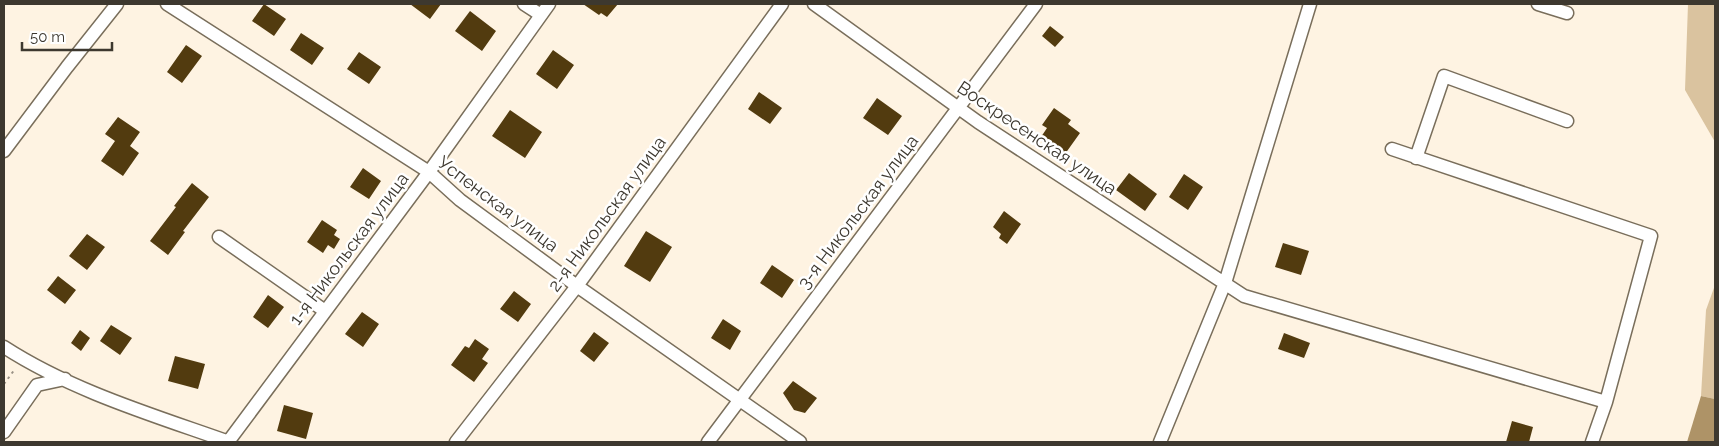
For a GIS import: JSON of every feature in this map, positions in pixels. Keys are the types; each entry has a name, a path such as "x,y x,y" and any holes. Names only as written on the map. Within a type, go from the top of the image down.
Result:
{"street":[{"path":"4,151 117,4"},
{"name":"Успенская улица","path":"167,4 428,172 460,200 578,286 800,442"},
{"path":"524,4 541,15"},
{"name":"1-я Никольская улица","path":"228,442 428,172 549,4"},
{"name":"2-я Никольская улица","path":"456,442 578,286 782,4"},
{"name":"Воскресенская улица","path":"814,4 959,108 1244,296 1606,402"},
{"name":"3-я Никольская улица","path":"708,442 1036,4"},
{"path":"1160,442 1225,283 1310,4"},
{"path":"1538,4 1567,13"},
{"path":"1416,158 1444,76 1567,121"},
{"path":"1392,149 1651,236 1606,402 1592,442"},
{"path":"219,237 325,311"},
{"path":"4,347 22,359 100,395 228,442"},
{"path":"4,432 37,385 65,379"}],"path":[{"path":"4,384 22,359"}],"shaded area":[{"path":"1688,4 1715,4 1715,142 1685,90"},
{"path":"1715,285 1715,399 1701,396 1706,310"},
{"path":"1701,396 1715,399 1715,442 1687,442"}],"building":[{"path":"264,4 286,19 274,36 252,21"},
{"path":"410,4 441,4 430,19"},
{"path":"583,4 618,4 607,17 601,13 599,15"},
{"path":"470,11 496,31 482,51 455,31"},
{"path":"1050,26 1064,37 1055,47 1042,36"},
{"path":"301,33 324,48 312,65 290,50"},
{"path":"186,45 202,56 182,83 167,72"},
{"path":"553,50 574,65 557,89 536,74"},
{"path":"359,52 381,67 369,84 347,69"},
{"path":"759,92 782,108 770,124 748,109"},
{"path":"877,98 902,116 888,135 863,118"},
{"path":"1054,108 1071,120 1068,124 1080,133 1065,154 1041,137 1047,128 1042,125"},
{"path":"510,110 542,132 525,158 492,136"},
{"path":"118,117 140,132 130,146 139,153 123,176 101,161 115,141 105,134"},
{"path":"363,168 381,181 369,199 350,187"},
{"path":"1129,173 1157,194 1145,211 1116,190"},
{"path":"1184,174 1203,187 1188,210 1169,197"},
{"path":"192,183 209,197 183,231 185,232 168,255 150,241"},
{"path":"1004,211 1021,224 1007,244 999,238 1001,234 993,227"},
{"path":"322,220 337,230 334,235 340,239 334,249 328,245 323,253 307,242"},
{"path":"646,231 672,247 650,282 624,266"},
{"path":"87,234 105,247 87,270 69,256"},
{"path":"1283,243 1309,251 1301,275 1275,267"},
{"path":"772,265 794,280 782,298 760,283"},
{"path":"58,276 76,290 65,304 47,290"},
{"path":"514,291 531,304 518,322 500,309"},
{"path":"268,295 284,307 268,328 253,317"},
{"path":"362,312 379,324 363,347 345,334"},
{"path":"723,319 741,331 730,350 711,338"},
{"path":"111,325 132,338 120,355 100,341"},
{"path":"80,330 90,338 81,351 71,343"},
{"path":"594,332 609,343 594,362 580,351"},
{"path":"1284,333 1310,343 1304,358 1278,349"},
{"path":"475,339 489,349 482,359 488,363 474,382 451,365 465,346 469,348"},
{"path":"175,356 205,364 198,389 168,381"},
{"path":"793,381 817,398 805,413 794,410 783,393"},
{"path":"284,405 313,413 306,439 277,431"},
{"path":"1512,421 1533,427 1529,442 1506,442"}]}
